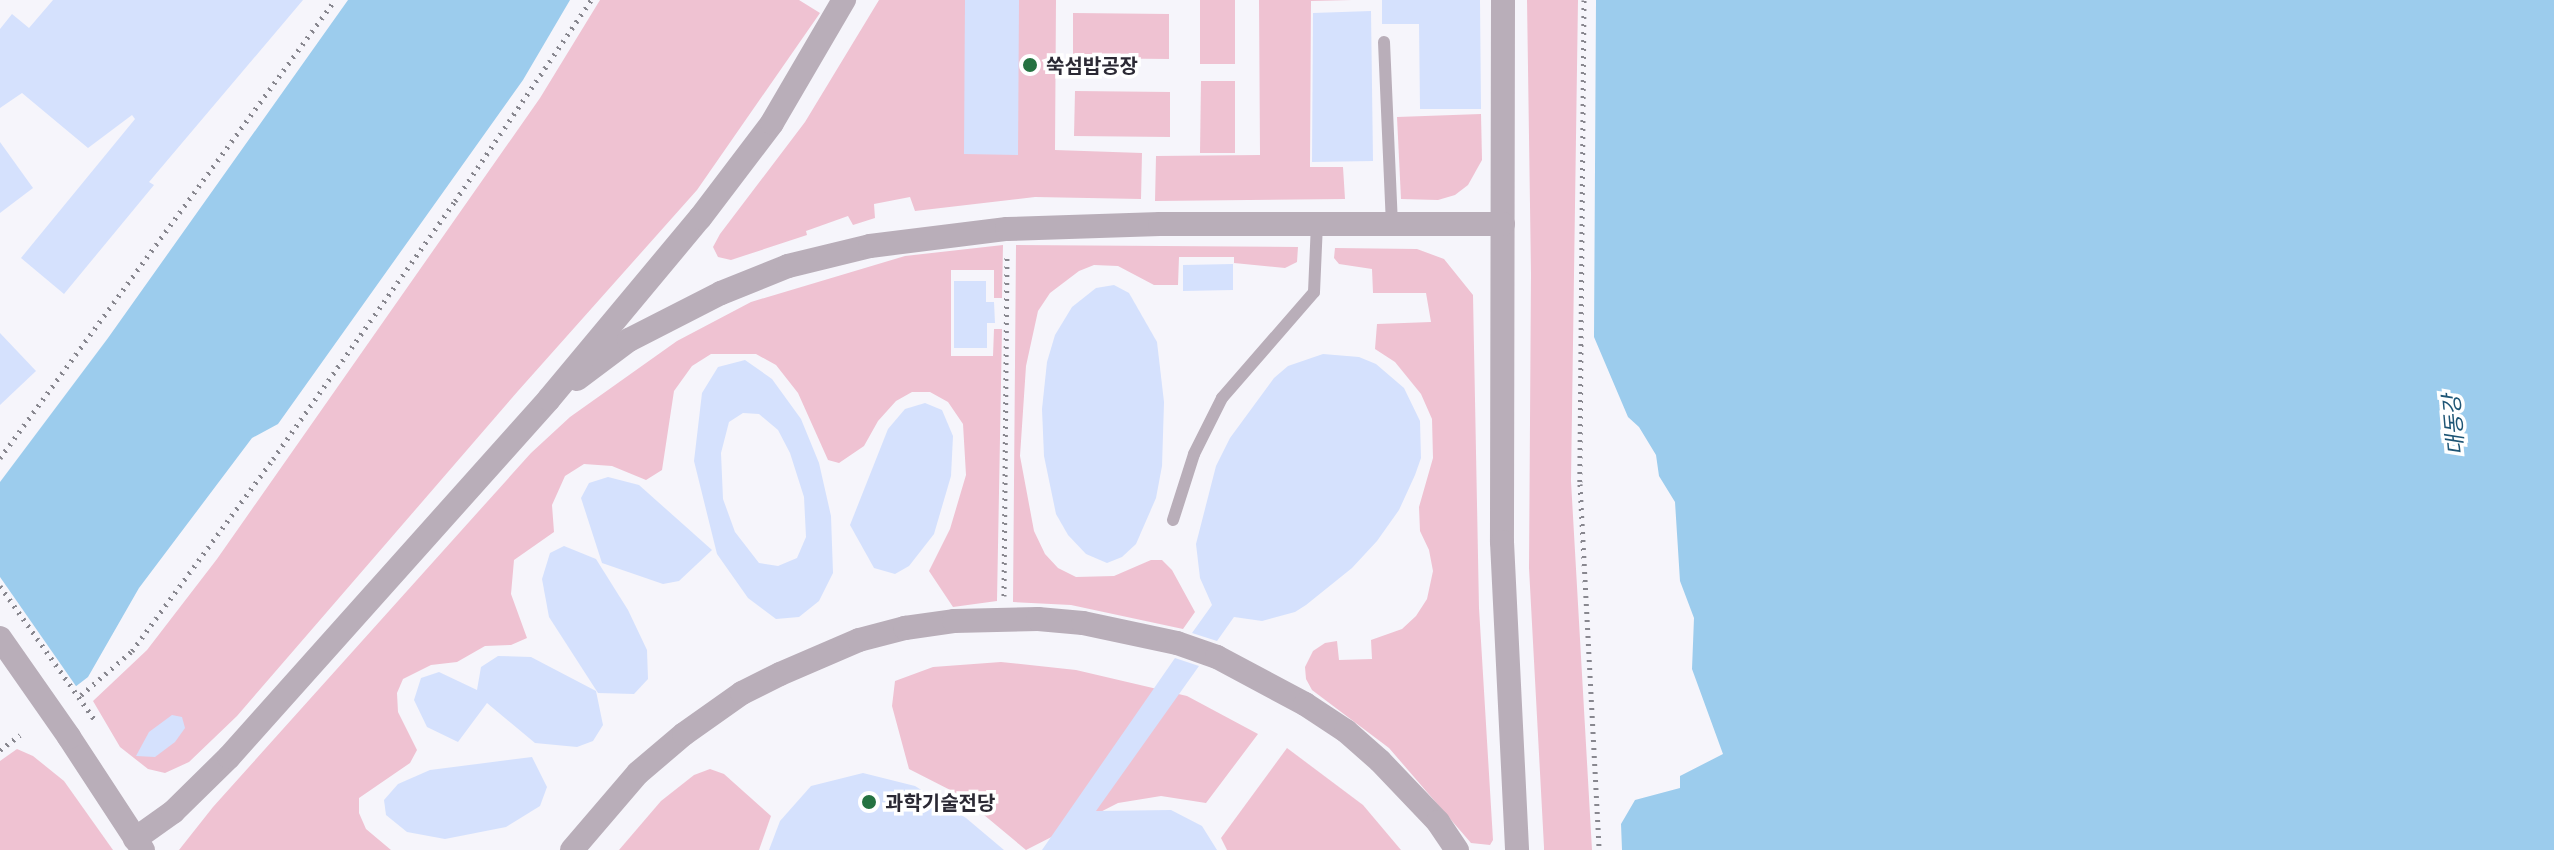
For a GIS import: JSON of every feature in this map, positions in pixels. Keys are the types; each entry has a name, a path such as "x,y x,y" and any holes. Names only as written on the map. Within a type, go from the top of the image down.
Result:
{"street":[{"path":"0,638 139,844 229,757 549,399 700,218 772,123 844,0"},
{"path":"1503,0 1502,542 1517,850"},
{"path":"549,399 629,340 679,312 788,266 870,246 1007,229 1160,224 1503,224"},
{"path":"572,850 638,773 684,734 742,693 859,640 918,626 1004,619 1083,623 1136,633 1217,657 1346,731 1407,787 1457,850"}],"lane":[{"path":"1384,42 1392,224"},
{"path":"1173,520 1194,454 1222,398 1314,292 1317,224"}],"path":[{"path":"0,458 335,0"},
{"path":"81,695 132,651 273,459 591,0"},
{"path":"1584,0 1580,484 1599,850"},
{"path":"1004,619 1007,229"},
{"path":"0,586 94,719"},
{"path":"0,750 20,735"}],"shaded area":[{"path":"600,0 799,0 820,13 697,190 518,391 237,716 189,762 165,773 148,769 120,747 93,701 147,650 217,559 540,98"},
{"path":"879,0 1056,0 1055,150 1142,153 1141,199 1035,197 915,211 910,197 874,204 875,218 853,225 848,216 806,231 807,235 731,260 718,257 713,247 720,234 805,122"},
{"path":"1200,0 1235,0 1235,64 1200,64"},
{"path":"1259,0 1352,0 1311,1 1310,167 1343,167 1345,199 1155,201 1156,156 1260,155"},
{"path":"1527,0 1578,0 1571,481 1592,850 1544,850 1529,568 1531,274"},
{"path":"1073,13 1169,14 1169,59 1073,58"},
{"path":"1201,81 1235,81 1235,153 1200,153"},
{"path":"1075,91 1170,92 1170,137 1074,136"},
{"path":"1481,114 1482,160 1468,185 1455,195 1438,200 1401,199 1397,117"},
{"path":"1003,245 1002,298 994,298 994,270 951,270 951,356 993,356 994,329 1002,329 997,601 953,607 929,571 950,529 966,475 963,424 948,402 930,392 912,392 896,401 878,421 864,446 839,463 828,460 798,393 776,365 756,354 711,354 692,366 674,391 662,470 646,480 612,466 584,464 565,476 552,505 554,532 514,560 511,594 527,638 511,645 485,646 457,662 431,665 403,679 397,693 398,712 417,750 410,763 359,798 359,813 366,829 391,850 179,850 213,807 531,453 570,417 677,341 751,302 905,256"},
{"path":"1016,245 1298,247 1297,262 1285,268 1234,263 1234,257 1179,257 1178,285 1154,285 1118,266 1094,265 1079,271 1050,293 1038,311 1026,366 1020,456 1034,531 1045,554 1058,568 1076,577 1114,576 1151,560 1162,560 1172,570 1195,612 1183,629 1071,605 1013,602"},
{"path":"1335,248 1417,249 1444,259 1473,295 1479,608 1493,840 1490,845 1471,843 1389,748 1312,690 1306,679 1305,667 1313,651 1325,643 1337,641 1339,660 1372,659 1371,640 1402,629 1416,616 1427,599 1433,571 1429,550 1420,531 1419,507 1433,458 1432,419 1421,394 1395,362 1375,349 1377,324 1431,322 1426,293 1373,293 1372,269 1339,264 1334,258"},
{"path":"1001,662 1076,670 1187,696 1258,734 1206,803 1161,796 1118,803 1026,850 960,795 909,769 892,706 895,681 933,667"},
{"path":"1287,748 1363,805 1401,850 1227,850 1221,838"},
{"path":"17,749 33,756 64,781 113,850 0,850 0,761"},
{"path":"710,769 724,774 771,816 759,850 619,850 661,801 694,775"}],"water":[{"path":"348,0 570,0 523,80 278,424 252,438 139,588 88,677 75,687 0,679 0,482 108,338"},
{"name":"대동강","path":"1596,0 2554,0 2554,850 1622,850 1621,824 1635,800 1680,788 1680,776 1723,754 1692,669 1694,618 1680,581 1675,502 1659,476 1656,455 1639,427 1628,417 1594,337"}],"pier":[{"path":"0,577 78,689 76,691 0,683"}],"building":[{"path":"53,0 303,0 149,182 154,185 64,294 21,258 135,119 132,115 88,148 22,93 0,108 0,29 12,14 29,28"},
{"path":"965,0 1019,0 1018,155 964,154"},
{"path":"1382,0 1480,0 1481,109 1420,109 1419,24 1382,24"},
{"path":"1371,11 1373,161 1312,162 1313,13"},
{"path":"0,142 33,188 0,213"},
{"path":"1233,264 1233,290 1183,291 1183,265"},
{"path":"954,281 986,281 986,302 994,302 995,323 987,323 987,348 954,348"},
{"path":"1114,285 1129,293 1157,342 1164,402 1162,466 1156,498 1136,544 1122,557 1107,563 1086,554 1068,535 1056,514 1044,456 1042,409 1047,362 1055,335 1072,307 1096,288"},
{"path":"0,333 36,371 0,405"},
{"path":"1323,354 1359,357 1376,364 1404,388 1420,421 1421,458 1399,510 1377,541 1352,568 1295,612 1262,621 1234,617 1217,641 1192,633 1212,605 1200,578 1196,544 1216,466 1230,438 1274,378 1288,366"},
{"path":"745,360 772,379 801,419 819,463 831,516 833,573 819,601 799,617 776,619 748,598 717,554 694,461 702,393 718,367","holes":["743,413 759,414 778,430 790,453 804,497 806,537 797,558 778,566 759,563 735,532 723,499 721,453 729,422"]},
{"path":"925,403 942,410 953,436 951,476 934,534 909,566 895,574 874,568 850,525 888,429 905,409"},
{"path":"608,477 639,485 712,550 679,581 663,584 602,563 581,498 589,483"},
{"path":"564,546 596,559 628,610 647,650 648,679 634,694 598,693 549,617 542,579 550,553"},
{"path":"498,656 531,657 596,691 603,725 593,741 577,747 535,743 487,703 458,742 427,727 414,700 421,678 439,672 477,690 481,667"},
{"path":"1175,658 1199,666 1096,811 1171,810 1202,826 1217,850 1042,850"},
{"path":"172,715 182,717 185,728 175,742 155,757 136,756 149,732"},
{"path":"532,757 547,787 540,806 506,827 445,839 407,832 386,815 384,800 398,784 430,770"},
{"name":"과학기술전당","path":"863,773 915,786 966,818 1004,850 769,850 780,821 811,786"}],"place":[{"name":"쑥섬밥공장","path":"1030,65"},
{"name":"과학기술전당","path":"869,802"}]}
